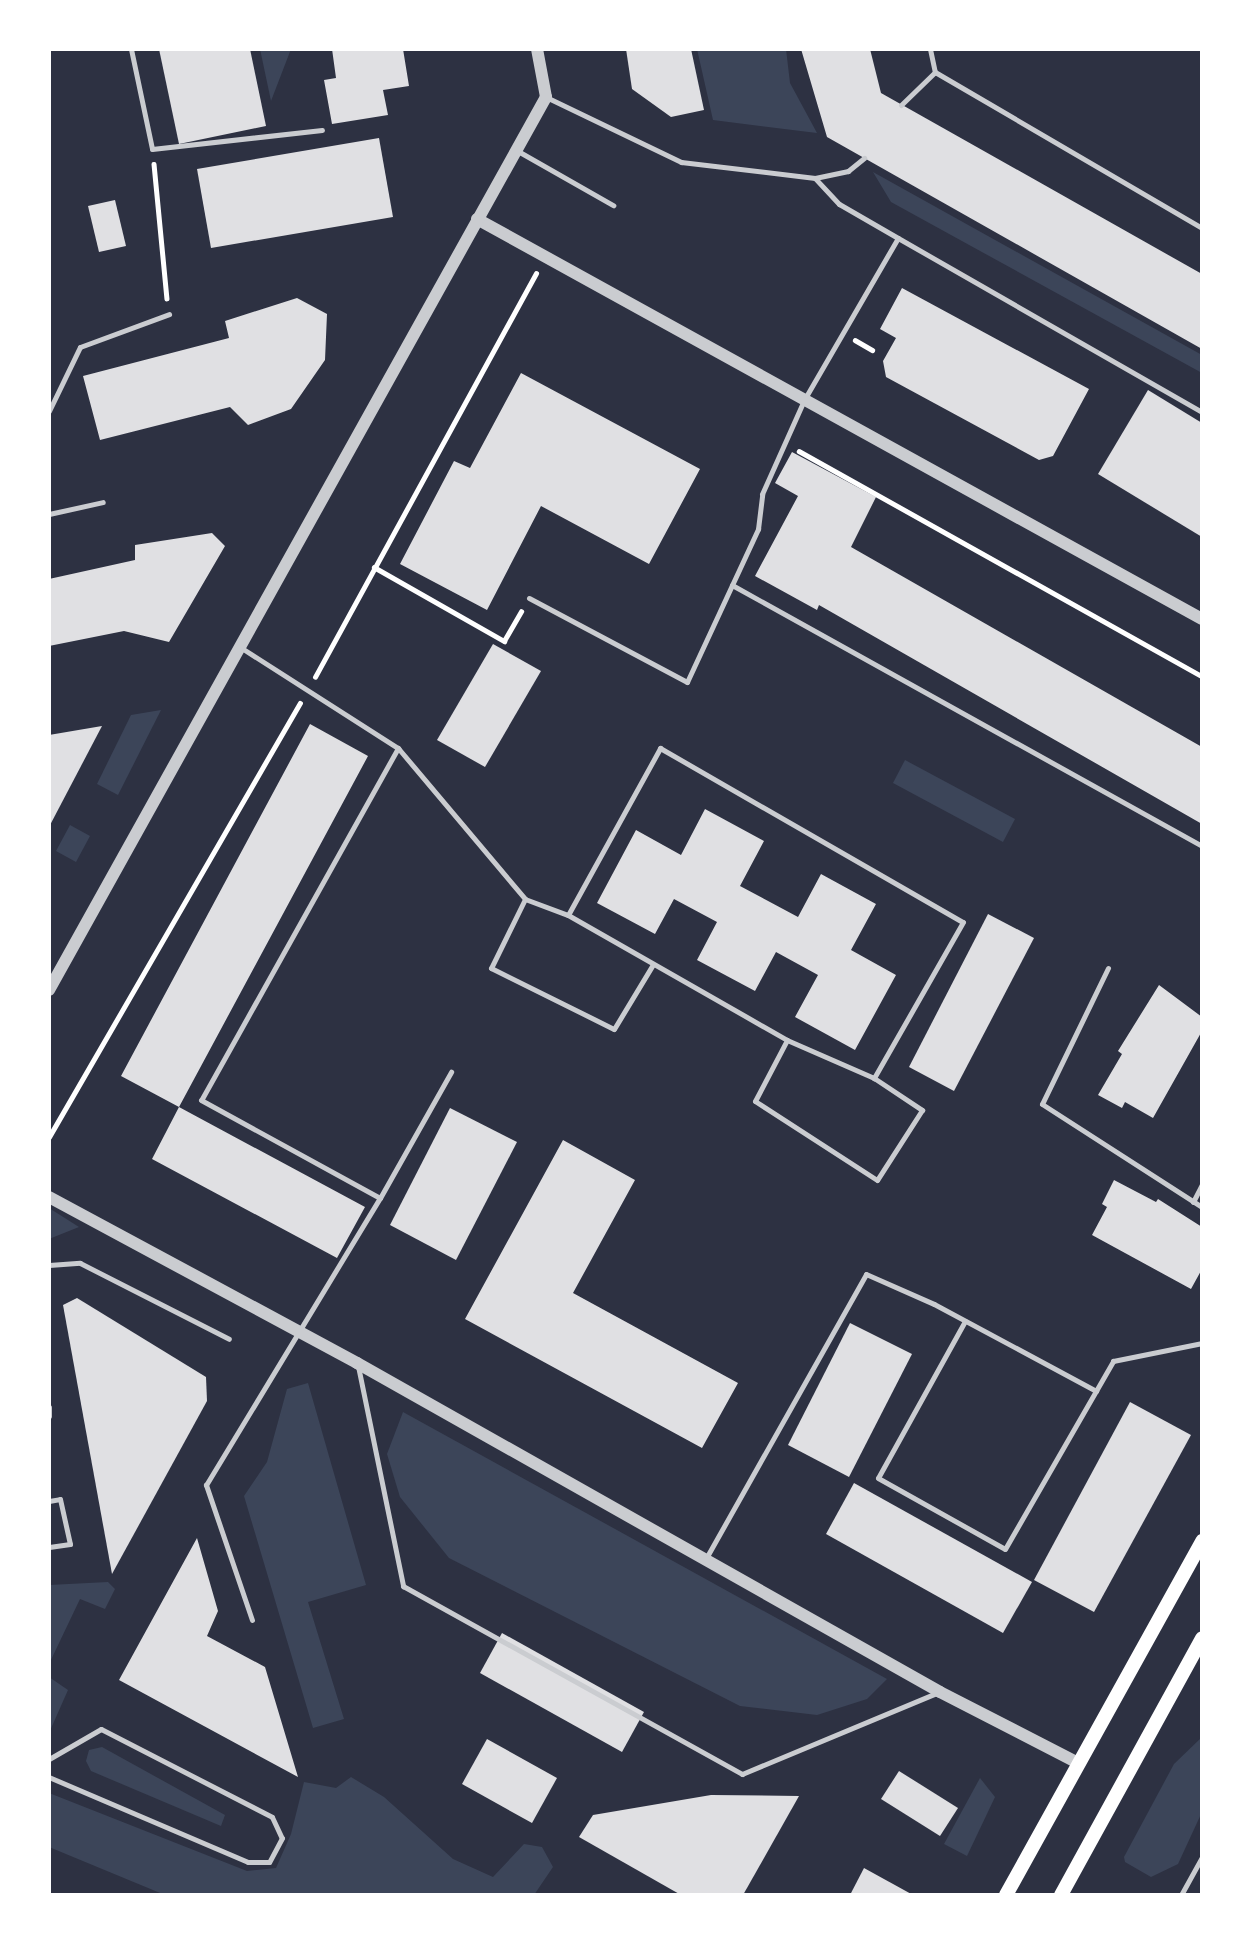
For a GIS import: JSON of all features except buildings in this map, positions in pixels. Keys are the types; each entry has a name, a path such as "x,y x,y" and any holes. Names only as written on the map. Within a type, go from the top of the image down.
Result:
{"main road":[{"path":"1006,1895 1202,1541"},
{"path":"1061,1895 1202,1638"}],"street":[{"path":"49,990 546,97 537,49"},
{"path":"477,219 1202,620"},
{"path":"49,1197 357,1363 940,1692 1078,1763"}],"lane":[{"path":"131,49 152,149 322,130"},
{"path":"930,49 935,72 1202,228"},
{"path":"901,105 935,72"},
{"path":"546,97 681,162 815,178 848,171 864,158"},
{"path":"516,150 613,205"},
{"path":"815,178 839,204 1202,412"},
{"path":"529,598 687,682 758,529 762,494 804,400 898,238"},
{"path":"49,411 80,348 169,314"},
{"path":"49,514 103,502"},
{"path":"732,585 1202,845"},
{"path":"240,646 398,748 525,899 568,915 652,966 787,1040 874,1078 922,1110 877,1180 755,1101 787,1040"},
{"path":"380,1198 201,1100 398,748"},
{"path":"568,915 660,748 963,922 874,1078"},
{"path":"525,899 491,968 614,1029 652,966"},
{"path":"1108,968 1042,1104 1202,1207"},
{"path":"252,1620 206,1485 297,1330 380,1198 451,1072"},
{"path":"1193,1202 1202,1184"},
{"path":"49,1265 80,1263 229,1339"},
{"path":"705,1560 866,1274 965,1321 1096,1391"},
{"path":"965,1321 878,1478 1005,1549 1114,1361 1202,1343"},
{"path":"357,1363 403,1586 742,1774 940,1692"},
{"path":"49,1407 50,1416"},
{"path":"49,1501 60,1499 70,1544 49,1547"},
{"path":"49,1759 101,1729 272,1817 282,1838 269,1861 248,1862 49,1777"},
{"path":"1181,1895 1202,1857"}],"path":[{"path":"152,149 169,314"},
{"path":"785,443 1202,676"},
{"path":"374,567 505,641 529,598"}],"shaded area":[{"path":"260,49 291,49 271,101"},
{"path":"697,49 786,49 790,83 817,133 713,120"},
{"path":"873,172 1202,355 1202,373 891,202"},
{"path":"161,710 118,795 97,784 131,715"},
{"path":"905,760 1015,819 1003,842 893,783"},
{"path":"70,825 90,836 76,862 56,851"},
{"path":"49,1208 79,1227 49,1239"},
{"path":"308,1383 366,1585 308,1602 344,1719 313,1728 244,1496 267,1462 287,1389"},
{"path":"403,1412 887,1679 867,1699 817,1715 740,1706 449,1558 400,1497 387,1454"},
{"path":"108,1582 115,1589 105,1609 80,1599 49,1664 49,1585"},
{"path":"49,1677 68,1690 49,1733"},
{"path":"1202,1737 1202,1812 1178,1864 1151,1877 1125,1862 1124,1857 1174,1764"},
{"path":"102,1747 225,1815 221,1826 91,1771 86,1761 89,1750"},
{"path":"351,1777 384,1797 453,1859 493,1877 524,1844 542,1847 553,1867 534,1895 165,1895 49,1847 49,1793 247,1871 276,1868 291,1834 304,1782 336,1788"},
{"path":"980,1778 995,1797 967,1856 944,1844"}]}
